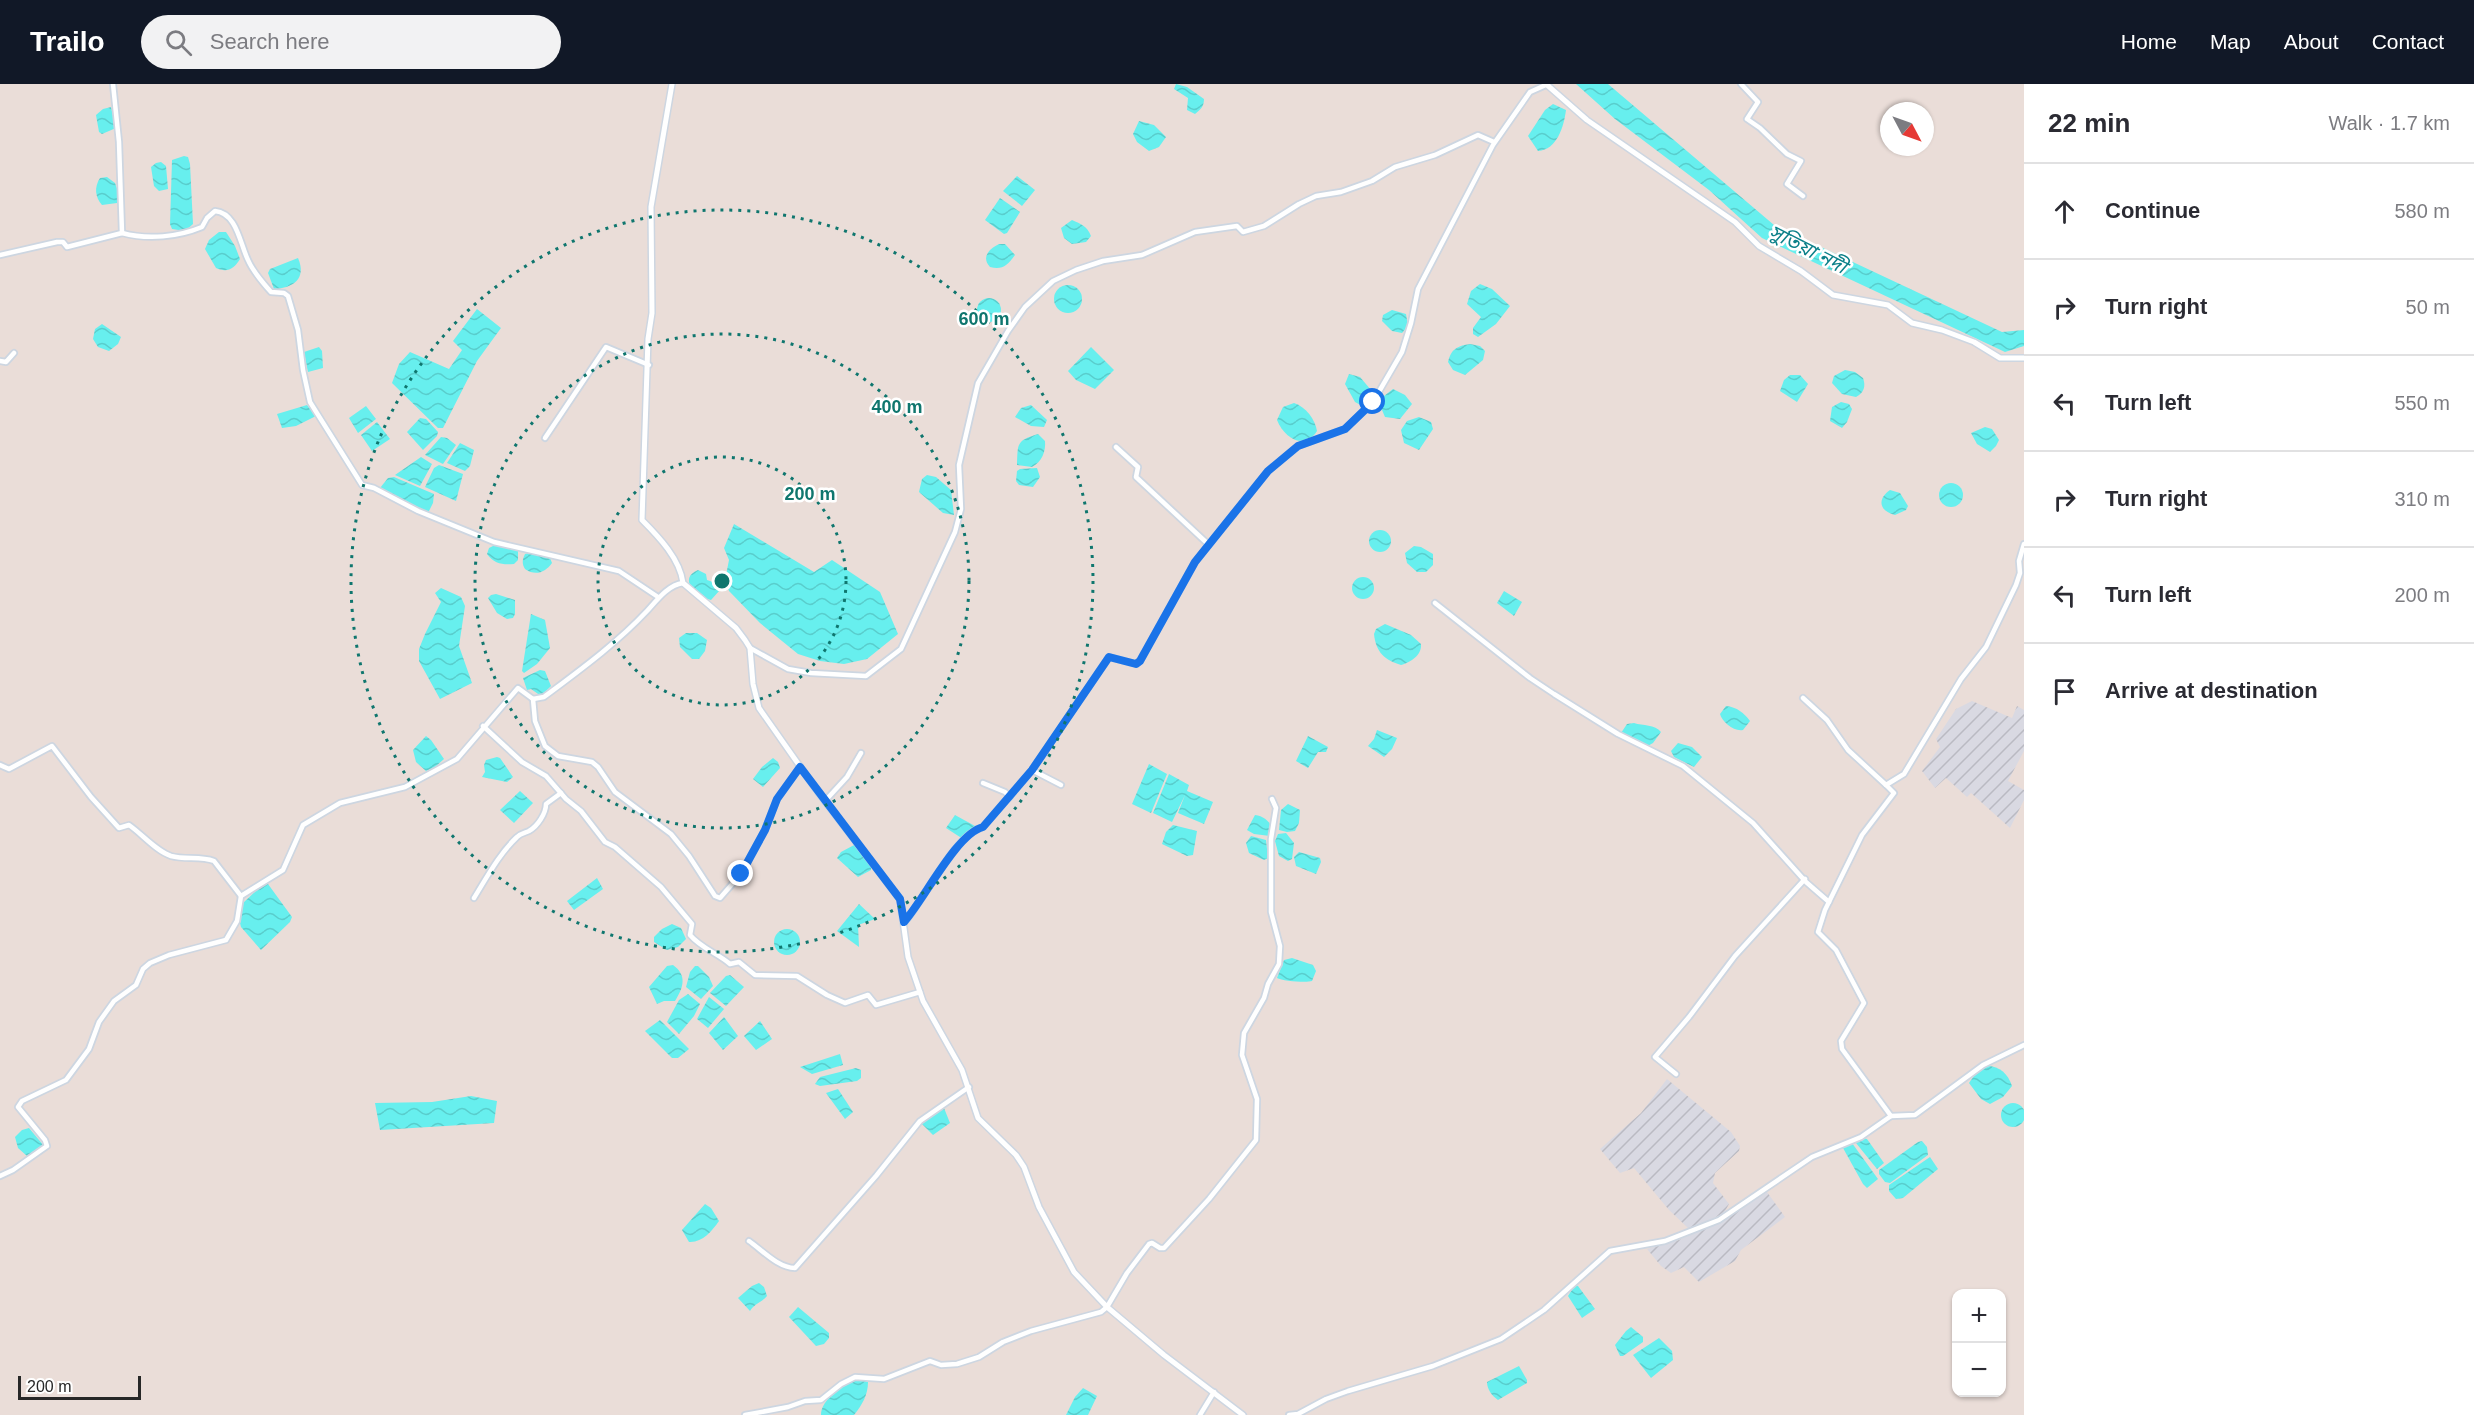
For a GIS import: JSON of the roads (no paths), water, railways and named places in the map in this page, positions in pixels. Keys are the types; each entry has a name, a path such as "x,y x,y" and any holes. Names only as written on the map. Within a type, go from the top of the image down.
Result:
{"street":[{"path":"113,84 119,141 122,233"},
{"path":"672,84 651,207 652,314 648,339 649,365 642,520 658,535 676,561 683,583 736,628 750,648 788,669 811,673 866,676 901,649 955,532 961,509 959,465 978,383 1025,307 1053,281 1103,261 1142,255 1195,232 1237,226 1243,232 1264,226 1316,196 1341,192 1372,181 1395,167 1435,155 1478,135 1494,142"},
{"path":"904,922 928,891 947,860 976,829 983,827 1032,770 1109,657 1136,664 1140,661 1195,562 1268,471 1298,446 1345,429 1373,402 1401,352 1411,323 1418,289 1494,142 1530,92 1547,84 1587,120 1735,222 1758,246 1801,271 1833,295 1888,305 1912,323 1942,330 1974,342 2000,358 2024,357"},
{"path":"1741,84 1758,102 1747,119 1787,154 1801,161 1787,184 1803,196"},
{"path":"0,255 57,242 63,242 67,247 122,233 138,237 186,234 202,227 215,211 227,215 248,261 266,286 271,292 284,293 288,296 298,330 310,402 362,485 374,488 418,511 494,542 619,571 658,597"},
{"path":"545,438 606,347 649,365"},
{"path":"0,361 6,362 14,353"},
{"path":"1116,447 1138,467 1136,477 1149,492 1208,544"},
{"path":"1886,786 1904,774 1961,679 1986,647 2016,585 2024,544"},
{"path":"241,896 283,870 303,825 340,803 405,787 457,759 518,688 533,699 544,697 591,662 630,628 658,597 676,584 683,583"},
{"path":"1435,603 1554,694 1618,734 1692,772 1754,823 1804,879 1829,902"},
{"path":"750,648 749,659 759,708 825,801 900,899 908,957 920,992 969,1087 978,1118 1016,1155 1024,1167 1039,1207 1074,1272 1107,1307 1244,1415"},
{"path":"1803,698 1827,720 1848,750 1894,793 1862,835 1829,902 1818,932 1836,950 1864,1003 1841,1041 1842,1050 1891,1116"},
{"path":"533,699 535,721 545,746 558,756 592,762 598,767 615,792 671,834 689,856 715,896 720,898 741,874 765,830 777,799 800,767"},
{"path":"483,726 522,762 546,776 581,811 605,842 615,847 661,887 692,924 690,935 694,940 708,950 716,952 730,964 739,962 755,975 797,976 844,1004 868,994 876,1005 920,992"},
{"path":"0,765 9,769 52,746 91,797 119,828 129,825 163,853 214,861 241,896 237,921 226,940 169,955 150,963 143,969 136,985 114,1001 99,1022 89,1049 66,1080 22,1101 18,1107 45,1140 47,1146 13,1170 0,1176"},
{"path":"825,801 847,777 861,753"},
{"path":"1032,770 1061,785"},
{"path":"983,783 1005,792 1010,797"},
{"path":"474,898 496,862 518,836 531,829 546,810 546,804 561,793"},
{"path":"746,1415 788,1407 805,1401 821,1400 841,1384 855,1377 884,1379 930,1361 941,1365 966,1361 979,1357 996,1346 1022,1335 1101,1311 1107,1307 1127,1273 1149,1244 1152,1243 1161,1249 1165,1247 1209,1199 1256,1140 1257,1099 1242,1049 1244,1033 1260,1006 1279,964 1280,946 1271,912 1271,839 1276,808 1272,799"},
{"path":"1676,1074 1655,1057 1689,1017 1735,956 1804,879"},
{"path":"1289,1415 1298,1414 1326,1399 1348,1391 1433,1366 1501,1339 1544,1310 1610,1251 1665,1241 1719,1220 1812,1157 1861,1137 1891,1116 1915,1115 1983,1065 2024,1045"},
{"path":"749,1241 777,1262 795,1268 876,1176 920,1121 969,1087"},
{"path":"1200,1415 1214,1392"}],"water":[{"path":"1176,84 1187,87 1204,99 1200,110 1195,114 1187,110 1188,98 1174,89"},
{"name":"সুতিয়া নদী","path":"1576,84 1608,84 1774,225 2002,332 2024,330 2024,346 2005,352 1762,238 1709,190 1615,119"},
{"path":"1553,104 1566,110 1563,123 1555,142 1545,150 1538,151 1528,136 1545,110"},
{"path":"111,107 116,128 102,134 99,132 96,115 103,109"},
{"path":"1139,121 1154,125 1166,137 1159,147 1149,151 1137,142 1133,134"},
{"path":"188,157 190,164 193,224 185,231 172,229 170,224 172,160"},
{"path":"161,162 166,166 168,189 159,191 154,186 151,167"},
{"path":"1017,176 1035,190 1022,206 1003,191"},
{"path":"107,177 115,183 120,197 117,203 102,205 96,188 100,178"},
{"path":"1000,198 1020,212 1007,233 1004,234 985,220"},
{"path":"1072,220 1088,230 1091,236 1086,242 1072,244 1064,238 1061,228"},
{"path":"219,232 226,232 240,259 233,268 227,270 216,268 205,249 209,240"},
{"path":"999,244 1005,244 1015,255 1004,266 990,267 986,260 987,254"},
{"path":"298,258 301,272 296,281 287,287 274,289 268,273 270,269"},
{"path":"1480,284 1492,289 1510,306 1496,324 1478,337 1473,334 1473,328 1481,317 1467,304 1471,291"},
{"path":"1068,285 1078,289 1082,299 1078,309 1068,313 1058,309 1054,299 1058,289"},
{"path":"989,298 997,302 1001,310 997,318 989,322 981,318 977,310 981,302"},
{"path":"477,309 501,328 477,361 443,428 438,428 392,383 399,364 410,352 449,369 462,350 453,341"},
{"path":"1392,310 1406,314 1408,326 1402,333 1392,331 1382,321 1383,315"},
{"path":"102,324 121,337 118,344 109,351 98,347 93,339 95,329"},
{"path":"1470,344 1480,346 1485,351 1483,360 1465,375 1453,370 1448,362 1455,349"},
{"path":"319,347 322,351 323,368 308,372 304,352"},
{"path":"1091,347 1114,370 1095,389 1076,380 1068,371"},
{"path":"1845,370 1855,372 1863,378 1864,389 1856,397 1842,394 1832,383 1834,376"},
{"path":"1349,374 1360,377 1371,390 1371,399 1364,407 1355,402 1345,384"},
{"path":"1790,375 1800,375 1808,384 1797,402 1780,391 1784,380"},
{"path":"1393,389 1405,395 1412,404 1400,419 1385,417 1379,403"},
{"path":"1841,402 1849,404 1852,409 1842,428 1830,421 1832,407"},
{"path":"1294,403 1306,410 1316,427 1317,431 1307,440 1295,440 1290,437 1277,420 1283,407"},
{"path":"307,405 316,416 296,426 282,428 277,414"},
{"path":"1031,405 1047,420 1044,427 1031,426 1015,417 1021,408"},
{"path":"366,406 376,419 358,433 349,418"},
{"path":"1419,417 1431,422 1433,429 1419,450 1404,443 1401,430 1407,421"},
{"path":"420,418 426,419 438,432 423,450 407,432"},
{"path":"377,422 390,439 372,451 361,435"},
{"path":"1985,427 1992,429 1999,440 1990,452 1977,444 1971,433"},
{"path":"1038,434 1045,441 1041,459 1032,467 1017,465 1022,441"},
{"path":"441,437 447,438 456,445 443,464 425,455"},
{"path":"460,443 474,450 470,466 465,471 447,463"},
{"path":"421,457 432,464 420,486 395,475"},
{"path":"439,465 463,474 456,501 425,487 434,468"},
{"path":"1037,468 1040,477 1033,487 1019,485 1016,481 1017,471"},
{"path":"927,475 936,477 951,490 954,515 943,513 919,492 922,479"},
{"path":"394,477 434,494 428,513 380,488 388,478"},
{"path":"1951,483 1960,486 1963,495 1960,504 1951,507 1942,504 1939,495 1942,486"},
{"path":"1890,490 1900,493 1908,506 1906,510 1895,515 1883,508 1883,497"},
{"path":"734,524 814,572 832,560 880,592 898,634 867,659 844,664 820,661 798,654 760,623 729,591 725,580 729,560 724,548"},
{"path":"1376,530 1384,530 1391,537 1391,545 1384,552 1376,552 1369,545 1369,537"},
{"path":"497,544 518,551 518,560 514,564 506,564 493,560 487,554 489,548"},
{"path":"1414,546 1433,554 1433,565 1426,572 1417,572 1407,563 1405,553"},
{"path":"532,552 550,558 552,563 540,572 525,569 523,560 525,554"},
{"path":"698,570 706,574 707,580 719,584 720,590 711,600 695,592 689,583 689,578"},
{"path":"1363,577 1371,580 1374,588 1371,596 1363,599 1355,596 1352,588 1355,580"},
{"path":"441,588 461,597 465,606 459,646 472,683 440,699 419,661 419,649 441,602 435,593"},
{"path":"1504,591 1522,602 1514,616 1497,603"},
{"path":"496,594 515,600 513,618 507,619 497,613 488,598"},
{"path":"531,614 545,620 550,648 537,664 524,673 522,671"},
{"path":"1385,624 1411,635 1421,644 1420,652 1415,658 1401,665 1382,655 1374,634 1376,629"},
{"path":"686,633 697,633 707,640 705,651 699,659 692,659 680,647 679,638"},
{"path":"540,670 545,671 551,686 541,696 531,689 527,690 523,678"},
{"path":"1726,706 1740,711 1750,721 1743,730 1732,728 1723,720 1720,714"},
{"path":"1627,724 1652,726 1661,732 1653,743 1646,747 1621,733"},
{"path":"1377,730 1397,738 1392,749 1384,757 1368,746"},
{"path":"426,736 444,759 426,771 416,762 413,750"},
{"path":"1308,736 1328,747 1326,752 1318,752 1308,768 1296,761"},
{"path":"1678,743 1692,747 1702,757 1694,767 1674,757 1671,751"},
{"path":"497,757 513,777 507,782 482,777 486,760"},
{"path":"773,758 778,762 780,768 763,787 753,779"},
{"path":"1149,764 1167,774 1151,813 1132,804"},
{"path":"1169,774 1189,785 1187,791 1213,802 1204,824 1178,813 1185,795 1172,822 1153,813"},
{"path":"520,791 533,803 514,823 500,810"},
{"path":"1288,804 1300,810 1299,823 1295,831 1287,832 1279,830 1281,810"},
{"path":"955,815 975,826 963,839 946,828"},
{"path":"1255,815 1263,817 1272,827 1270,836 1254,834 1247,830"},
{"path":"1173,825 1197,831 1193,855 1187,856 1162,844 1166,832"},
{"path":"1286,833 1294,843 1292,859 1288,861 1279,856 1275,841 1278,834"},
{"path":"1251,836 1266,840 1268,858 1264,860 1249,853 1246,843"},
{"path":"856,844 871,867 871,870 858,877 837,858 841,852"},
{"path":"1299,852 1320,858 1321,862 1316,874 1296,866 1294,857"},
{"path":"597,878 603,889 574,910 567,901"},
{"path":"263,884 268,884 292,917 290,922 261,950 240,923 243,903"},
{"path":"859,904 875,919 858,925 859,947 837,931"},
{"path":"672,924 681,928 686,939 678,947 667,950 654,942 654,937 662,929"},
{"path":"787,929 796,933 800,942 796,951 787,955 778,951 774,942 778,933"},
{"path":"1292,958 1313,965 1316,971 1312,981 1277,978 1284,960"},
{"path":"673,965 682,977 680,991 675,1001 664,1001 657,1004 649,987 667,966"},
{"path":"698,966 709,977 713,986 701,999 686,987 690,972"},
{"path":"730,975 744,987 726,1006 710,993 726,976"},
{"path":"688,994 700,1004 694,1016 679,1034 667,1022 679,1000"},
{"path":"709,997 724,1009 708,1028 697,1019"},
{"path":"724,1017 738,1036 723,1050 709,1033"},
{"path":"660,1020 689,1049 678,1058 672,1058 645,1031"},
{"path":"760,1021 772,1039 756,1050 744,1036"},
{"path":"840,1054 843,1065 812,1074 800,1067"},
{"path":"1987,1066 2003,1071 2012,1086 2003,1097 1990,1104 1981,1099 1969,1083 1976,1073"},
{"path":"856,1068 861,1070 861,1078 857,1081 820,1086 815,1084 820,1077"},
{"path":"838,1089 853,1112 845,1119 826,1093"},
{"path":"471,1096 497,1101 494,1123 380,1130 375,1103 432,1102"},
{"path":"2008,1103 2018,1103 2025,1110 2025,1120 2018,1127 2008,1127 2001,1120 2001,1110"},
{"path":"944,1108 950,1123 933,1135 921,1123"},
{"path":"29,1128 44,1146 27,1156 18,1148 15,1137 22,1130"},
{"path":"1862,1138 1867,1139 1884,1163 1877,1169 1856,1143"},
{"path":"1922,1141 1927,1147 1928,1155 1890,1183 1885,1182 1879,1170"},
{"path":"1852,1143 1878,1179 1867,1188 1843,1148"},
{"path":"1930,1157 1938,1169 1903,1198 1896,1199 1889,1191 1889,1185"},
{"path":"705,1204 711,1208 719,1221 698,1241 689,1242 682,1230"},
{"path":"759,1283 764,1287 767,1296 750,1311 738,1298"},
{"path":"1575,1285 1595,1309 1582,1318 1568,1296"},
{"path":"798,1307 829,1333 829,1338 824,1344 816,1346 789,1317"},
{"path":"1631,1327 1643,1337 1643,1342 1620,1356 1615,1345"},
{"path":"1659,1338 1672,1351 1673,1360 1651,1378 1633,1355"},
{"path":"1519,1366 1527,1383 1498,1400 1490,1392 1487,1382"},
{"path":"861,1379 868,1382 867,1391 854,1415 821,1415 825,1403 835,1392 848,1383"},
{"path":"1083,1388 1097,1396 1088,1415 1066,1415 1075,1397"}]}
